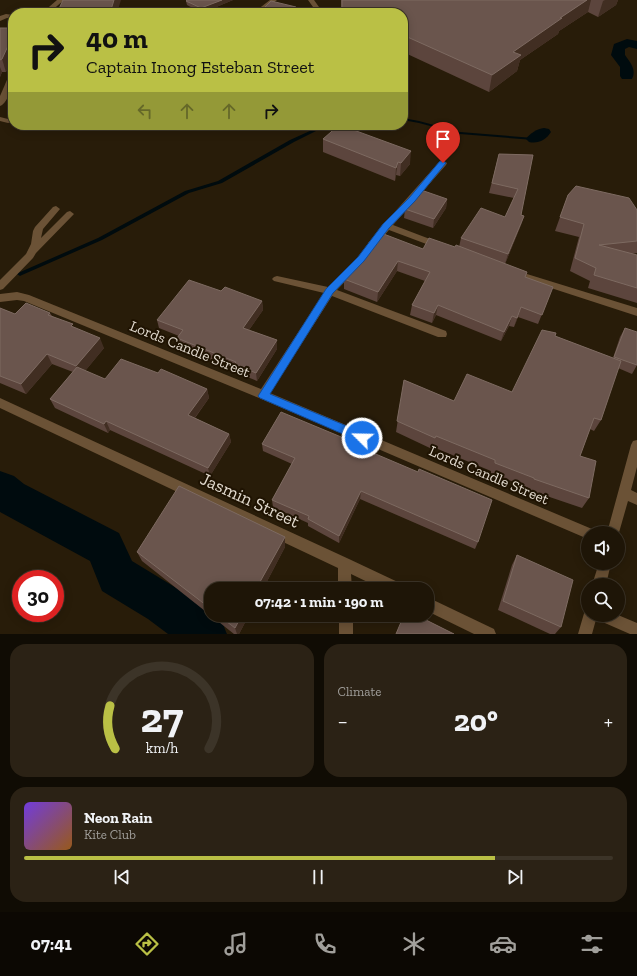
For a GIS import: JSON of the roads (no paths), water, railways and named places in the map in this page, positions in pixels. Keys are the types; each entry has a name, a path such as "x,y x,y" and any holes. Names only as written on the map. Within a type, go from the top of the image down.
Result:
{"street":[{"path":"263,8 274,0"},
{"path":"51,8 59,2"},
{"path":"0,104 8,86"},
{"path":"263,396 330,291 361,259 386,226 412,200 443,163"},
{"path":"33,251 39,227 56,209"},
{"path":"0,286 70,214"},
{"path":"386,226 446,248"},
{"path":"506,270 637,312"},
{"path":"277,279 330,291 442,334"},
{"name":"Lords Candle Street","path":"0,298 17,296 26,298 263,396 581,531"},
{"name":"Jasmin Street","path":"0,403 383,582"},
{"path":"615,526 637,445"},
{"path":"624,493 637,499"},
{"path":"344,563 345,582"},
{"path":"434,607 489,634"},
{"path":"346,622 346,634"},
{"path":"585,634 588,622"},
{"path":"619,622 637,630"}],"waterway":[{"path":"627,76 627,67 618,55 619,47 627,43 637,45"},
{"path":"408,120 460,133 534,139"},
{"path":"20,274 100,239 187,192 220,182 292,141 315,130"},
{"path":"534,139 544,132"},
{"path":"0,489 10,497 105,547 117,576 163,604 205,634"}]}
